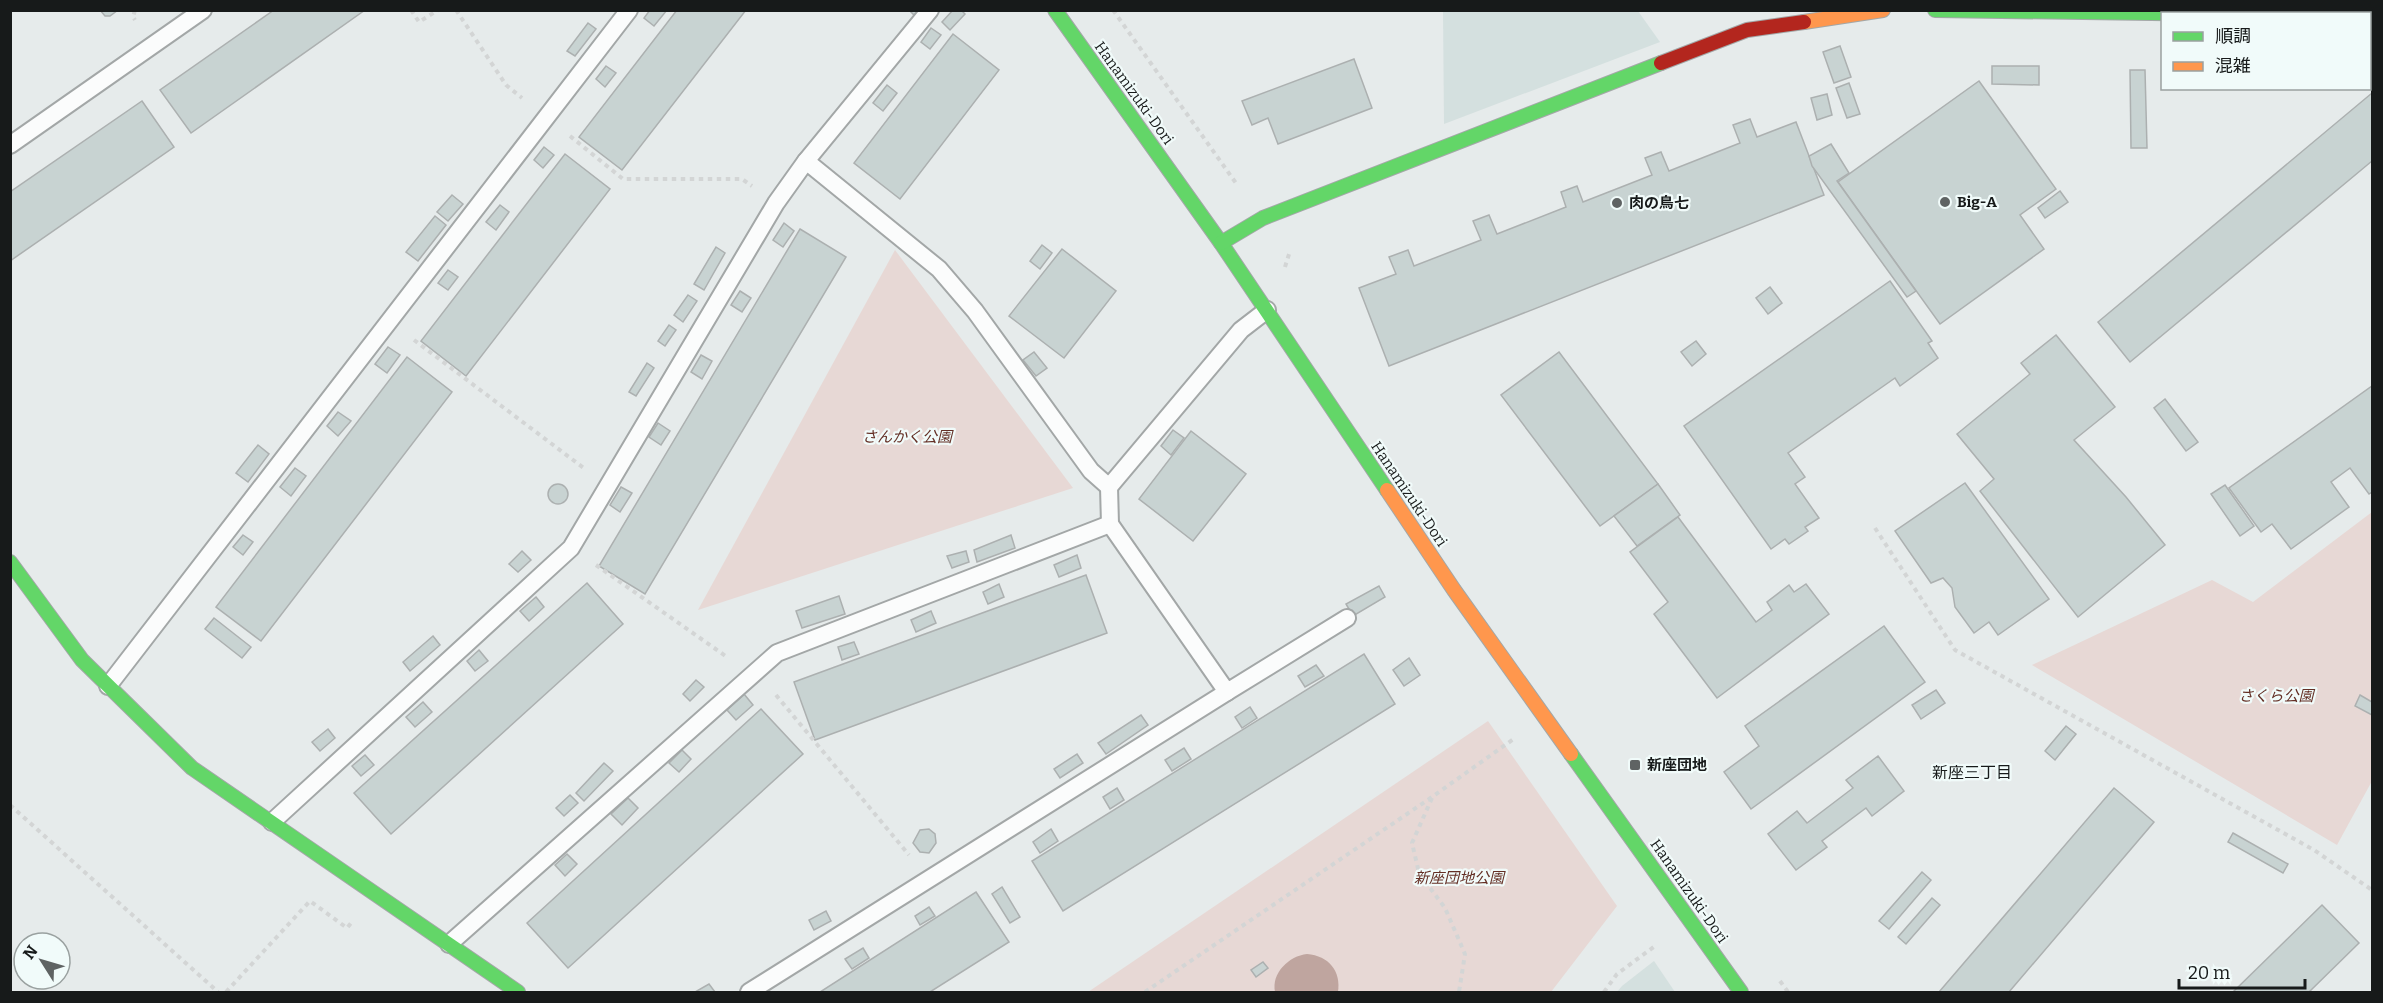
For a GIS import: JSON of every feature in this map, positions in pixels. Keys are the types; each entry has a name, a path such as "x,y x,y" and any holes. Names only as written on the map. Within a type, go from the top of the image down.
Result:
{"street":[{"name":"Hanamizuki-Dori","path":"1055,10 1221,243 1454,590 1741,993"},
{"path":"1221,243 1263,218 1748,30 1883,10"},
{"path":"1935,10 2161,13"},
{"path":"10,562 82,660 192,768 375,892 518,993"}],"lane":[{"path":"10,145 203,10"},
{"path":"108,686 629,10"},
{"path":"272,822 571,548 776,203 807,161 930,10"},
{"path":"807,161 939,269 975,311 1091,471 1109,487"},
{"path":"1227,692 1110,524 1109,487 1240,330 1267,310"},
{"path":"450,944 777,653 1110,524"},
{"path":"748,993 1347,618"}],"path":[{"path":"411,10 419,22 438,10"},
{"path":"456,10 506,86 623,179 742,179 776,203"},
{"path":"1113,10 1238,186"},
{"path":"389,321 607,486"},
{"path":"1875,528 1955,650 2314,850 2373,890"},
{"path":"571,548 771,689 930,879"},
{"path":"1145,993 1545,717"},
{"path":"1432,797 1412,843 1419,873 1445,908 1465,954 1459,993"},
{"path":"10,805 218,993"},
{"path":"225,993 310,901 347,928 375,892"},
{"path":"1604,993 1617,974 1655,946"}],"shaded area":[{"path":"1443,11 1638,11 1660,42 1444,124"},
{"path":"1307,954 1322,958 1332,966 1338,977 1338,992 1275,992 1276,978 1283,967 1294,958"},
{"path":"1654,961 1675,992 1617,992 1622,986"}],"green space":[{"name":"さんかく公園","path":"895,250 1073,488 698,610"},
{"name":"さくら公園","path":"2372,512 2372,781 2337,845 2032,665 2212,580 2253,602"},
{"name":"新座団地公園","path":"1488,721 1617,906 1551,992 1088,992"}],"building":[{"path":"100,10 118,10 110,16 105,16"},
{"path":"274,10 365,10 191,133 160,90"},
{"path":"650,10 667,10 654,26 644,18"},
{"path":"677,10 746,10 622,170 579,137"},
{"path":"909,10 923,10 917,18"},
{"path":"953,10 961,10 965,14 950,30 942,22"},
{"path":"588,23 596,29 575,56 567,51"},
{"path":"931,28 941,35 930,49 921,42"},
{"path":"953,34 999,70 900,199 854,163"},
{"path":"1840,46 1851,77 1834,83 1823,52"},
{"path":"1354,59 1372,108 1278,144 1268,118 1252,125 1242,101"},
{"path":"606,66 616,73 605,87 596,79"},
{"path":"1992,66 2039,66 2039,85 1992,84"},
{"path":"2130,70 2145,70 2147,148 2131,148"},
{"name":"Big-A","path":"1979,81 2056,189 2020,215 2044,249 1940,324 1838,182"},
{"path":"1849,83 1860,114 1847,118 1836,88"},
{"path":"887,85 897,93 883,111 873,103"},
{"path":"2372,93 2372,161 2130,362 2098,322"},
{"path":"1827,94 1832,115 1817,120 1811,98"},
{"path":"142,101 174,147 10,261 10,192"},
{"path":"1750,119 1757,137 1796,122 1824,195 1389,366 1359,288 1396,274 1389,257 1408,250 1414,266 1481,240 1473,221 1489,215 1497,234 1566,207 1561,192 1577,186 1583,202 1652,175 1645,158 1661,152 1669,171 1740,143 1733,125"},
{"path":"1831,144 1849,173 1837,181 1916,291 1907,297 1812,166 1809,156"},
{"path":"544,147 554,155 543,168 534,160"},
{"path":"565,154 610,189 466,376 421,341"},
{"path":"2060,191 2068,202 2045,218 2038,208"},
{"path":"452,195 463,204 448,221 437,212"},
{"path":"500,205 509,212 496,230 486,222"},
{"path":"435,216 446,225 418,261 406,252"},
{"path":"784,223 794,231 783,247 773,240"},
{"path":"800,229 846,257 645,594 599,566"},
{"path":"1042,245 1052,253 1040,269 1030,261"},
{"path":"716,247 725,253 704,290 694,284"},
{"path":"1062,249 1116,291 1064,358 1009,316"},
{"path":"448,270 458,277 448,290 438,283"},
{"path":"1890,281 1932,341 1928,343 1938,358 1900,386 1895,378 1788,453 1805,477 1795,484 1819,518 1805,527 1808,531 1789,544 1785,539 1771,549 1684,426"},
{"path":"1770,287 1782,303 1768,314 1756,298"},
{"path":"740,291 751,298 742,312 731,305"},
{"path":"688,295 697,301 683,322 674,315"},
{"path":"669,325 676,330 665,346 658,341"},
{"path":"2056,335 2115,407 2074,440 2126,497 2165,545 2078,617 1980,491 1994,479 1957,434 2030,374 2021,363"},
{"path":"1696,341 1706,354 1692,366 1681,352"},
{"path":"388,347 400,355 387,373 375,364"},
{"path":"1034,352 1047,368 1036,376 1023,360"},
{"path":"1559,352 1658,484 1600,526 1501,395"},
{"path":"701,355 712,361 702,379 691,372"},
{"path":"407,357 452,392 261,641 216,607"},
{"path":"647,363 654,368 636,396 629,392"},
{"path":"2372,386 2372,492 2369,494 2350,468 2331,482 2349,507 2291,549 2272,524 2261,532 2229,488"},
{"path":"2165,399 2198,442 2186,451 2154,408"},
{"path":"338,412 351,421 338,436 327,426"},
{"path":"658,423 670,431 661,445 649,437"},
{"path":"1173,430 1184,438 1171,455 1161,446"},
{"path":"1191,431 1246,474 1193,541 1139,499"},
{"path":"258,445 269,454 248,482 236,473"},
{"path":"295,468 306,476 291,496 280,487"},
{"path":"1965,483 2049,599 1998,635 1989,622 1974,633 1955,607 1952,588 1943,578 1931,583 1895,531"},
{"path":"554,484 562,484 568,490 568,498 562,504 554,504 548,498 548,490"},
{"path":"1658,484 1680,515 1637,546 1614,516"},
{"path":"2225,485 2254,526 2240,536 2211,494"},
{"path":"621,487 632,493 620,512 610,505"},
{"path":"1678,517 1756,622 1772,610 1767,602 1789,585 1794,592 1806,584 1829,614 1717,698 1654,614 1668,602 1630,552"},
{"path":"243,535 253,542 243,555 233,547"},
{"path":"1011,535 1015,548 977,562 974,550"},
{"path":"522,551 531,560 518,572 509,564"},
{"path":"966,551 969,562 952,568 947,556"},
{"path":"1077,555 1081,568 1059,577 1054,565"},
{"path":"1086,575 1107,633 815,740 794,682"},
{"path":"587,583 623,624 391,834 354,793"},
{"path":"999,584 1004,597 988,604 983,592"},
{"path":"1379,586 1385,597 1353,616 1346,604"},
{"path":"839,596 845,614 802,628 796,611"},
{"path":"536,597 544,607 529,621 520,611"},
{"path":"931,611 936,623 916,632 911,620"},
{"path":"214,618 251,647 242,658 205,629"},
{"path":"1884,626 1925,682 1751,809 1724,772 1759,746 1745,726"},
{"path":"433,636 440,645 410,671 403,662"},
{"path":"854,642 859,654 842,660 838,647"},
{"path":"479,650 488,661 475,671 467,661"},
{"path":"1364,654 1395,704 1063,911 1032,861"},
{"path":"1409,658 1420,675 1404,686 1393,670"},
{"path":"1316,665 1324,676 1305,687 1298,676"},
{"path":"696,680 704,687 690,701 683,694"},
{"path":"1936,690 1945,703 1921,719 1912,705"},
{"path":"744,694 753,705 736,720 727,710"},
{"path":"2360,695 2372,702 2372,715 2355,706"},
{"path":"423,702 432,712 415,727 406,717"},
{"path":"1250,707 1257,718 1242,728 1235,717"},
{"path":"761,709 803,754 568,968 527,923"},
{"path":"1141,715 1148,725 1106,754 1098,743"},
{"path":"2066,726 2076,734 2055,760 2045,751"},
{"path":"328,729 335,738 320,751 312,742"},
{"path":"1184,748 1191,759 1172,771 1165,760"},
{"path":"682,750 691,759 679,772 669,763"},
{"path":"1077,754 1083,763 1060,778 1054,769"},
{"path":"365,755 374,765 361,776 352,766"},
{"path":"1878,756 1904,791 1872,816 1866,808 1822,841 1827,847 1796,870 1768,834 1797,811 1807,823 1853,788 1846,780"},
{"path":"604,763 613,771 584,801 576,793"},
{"path":"1117,788 1124,800 1110,809 1103,797"},
{"path":"2114,788 2154,822 2009,992 1939,992"},
{"path":"570,795 578,803 564,816 556,808"},
{"path":"628,798 638,808 622,825 611,814"},
{"path":"929,829 935,834 936,843 929,853 920,852 913,843 920,830"},
{"path":"1051,829 1058,841 1040,853 1033,842"},
{"path":"2233,833 2288,864 2283,873 2228,842"},
{"path":"567,854 577,864 565,876 555,865"},
{"path":"1922,872 1931,880 1889,929 1879,921"},
{"path":"1002,887 1020,917 1010,923 992,894"},
{"path":"976,892 1009,942 930,992 820,992"},
{"path":"1932,898 1940,905 1906,944 1898,937"},
{"path":"2322,905 2359,943 2309,992 2233,992"},
{"path":"929,907 935,916 920,925 915,916"},
{"path":"826,911 831,921 814,930 809,920"},
{"path":"863,948 869,958 852,969 845,959"},
{"path":"1263,962 1268,968 1256,977 1251,970"},
{"path":"709,984 715,992 695,992"}],"traffic: fast":[{"path":"1055,10 1221,243 1387,490"},
{"path":"1935,10 2161,13"},
{"path":"1221,243 1263,218 1661,63"},
{"path":"10,562 82,660 192,768 518,992"},
{"path":"1571,754 1741,992"}],"traffic: slow":[{"path":"1804,22 1883,10"},
{"path":"1387,490 1454,590 1571,754"}],"traffic: jam":[{"path":"1661,63 1747,30 1804,22"}],"place":[{"name":"Big-A","path":"1945,202"},
{"name":"肉の鳥七","path":"1617,203"},
{"name":"新座団地","path":"1635,765"}],"district":[{"name":"新座三丁目","path":"1972,772"}]}
